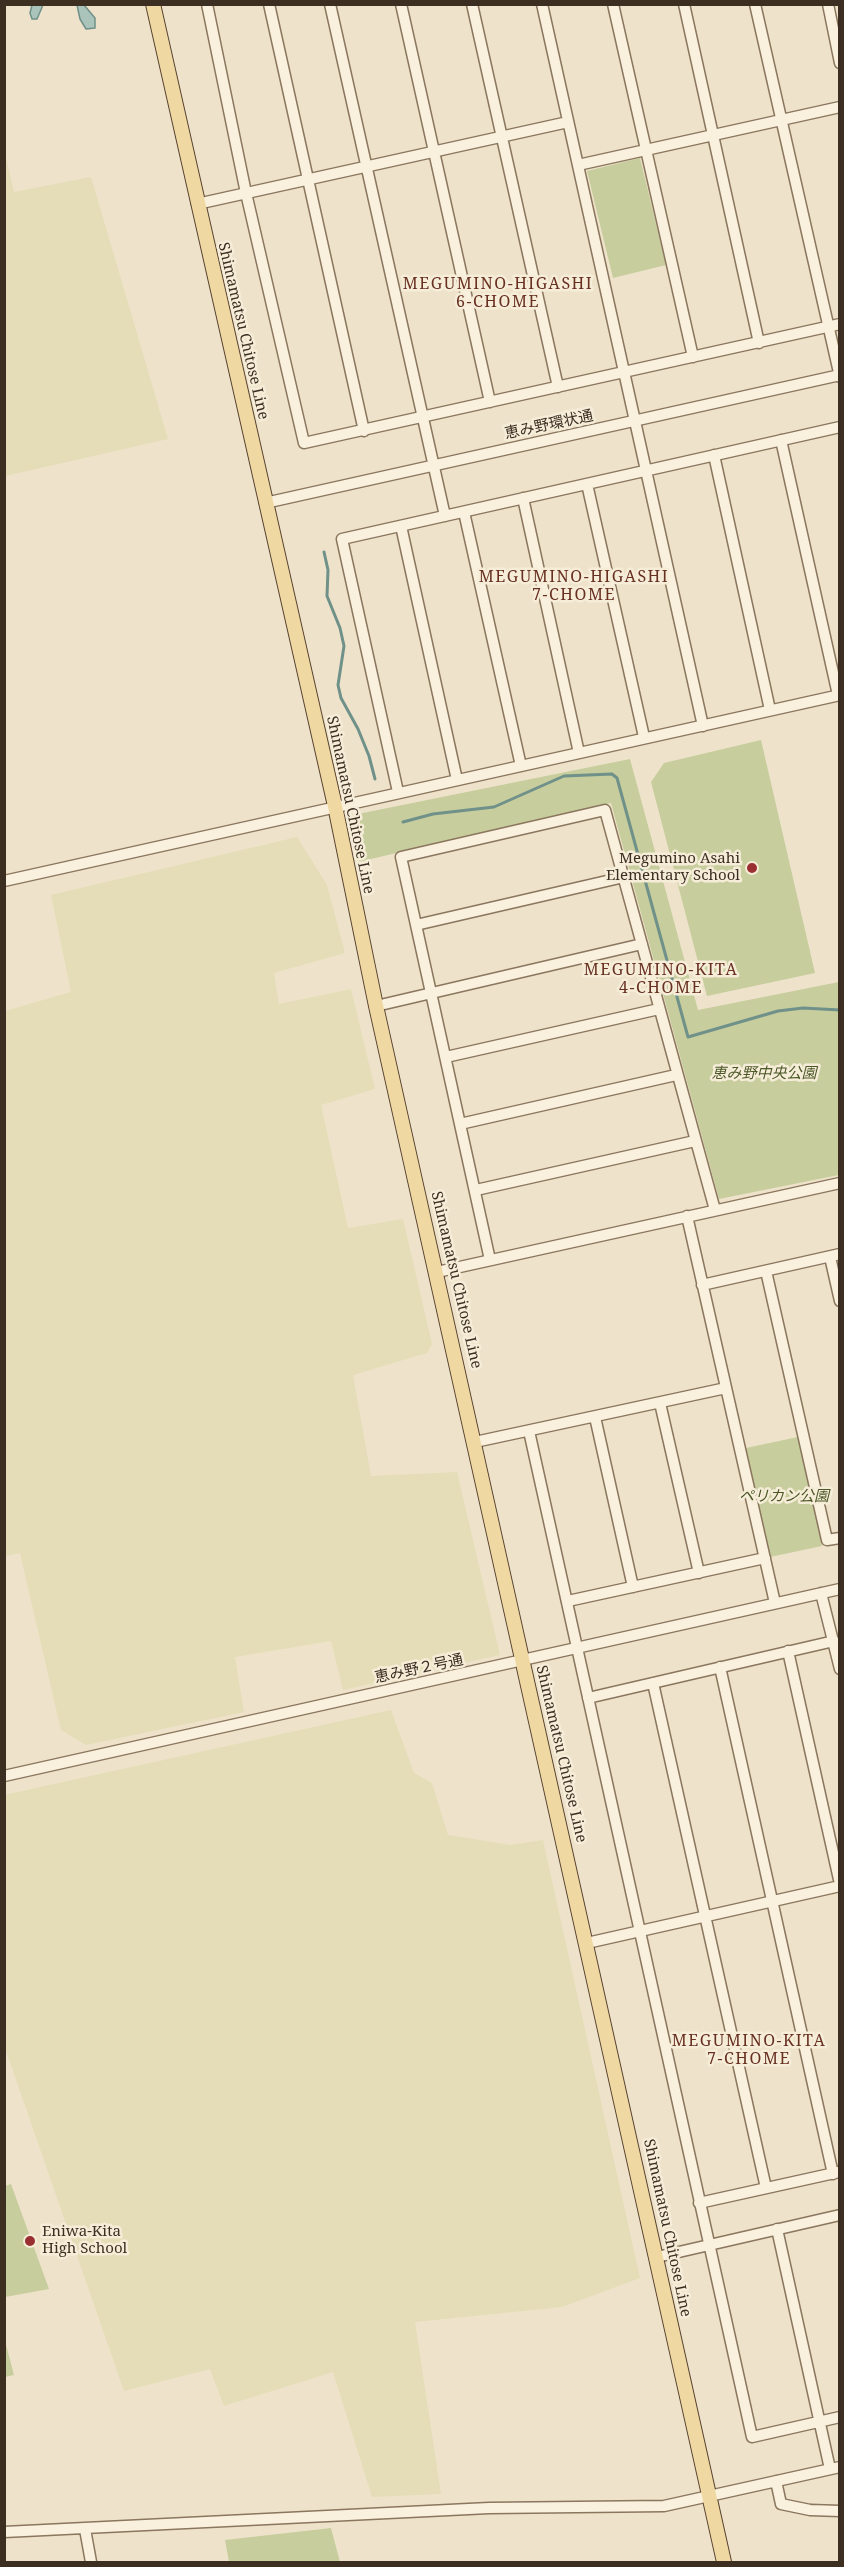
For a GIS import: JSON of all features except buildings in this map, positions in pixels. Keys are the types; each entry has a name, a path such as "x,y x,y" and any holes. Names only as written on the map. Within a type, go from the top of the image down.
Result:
{"main road":[{"name":"Shimamatsu Chitose Line","path":"153,4 335,806 376,1006 476,1442 724,2562"}],"street":[{"path":"207,4 246,193 304,443 840,324"},
{"path":"269,4 306,180 364,431"},
{"path":"330,4 445,516"},
{"path":"401,4 432,152 490,402"},
{"path":"472,4 558,387"},
{"path":"542,4 703,726"},
{"path":"613,4 693,357"},
{"path":"684,4 759,343"},
{"path":"755,4 839,376"},
{"path":"828,4 840,63"},
{"path":"579,165 840,106"},
{"path":"197,204 568,122"},
{"name":"恵み野環状通","path":"265,503 839,376"},
{"path":"398,792 342,539 840,427"},
{"path":"4,881 839,695 781,440"},
{"path":"714,455 770,710"},
{"path":"587,484 644,737"},
{"path":"524,498 579,753"},
{"path":"464,512 521,766"},
{"path":"401,526 457,780"},
{"path":"490,1260 401,857 605,810 676,1075 715,1210"},
{"path":"416,925 624,877"},
{"path":"376,1006 431,991 642,944"},
{"path":"446,1057 659,1009"},
{"path":"460,1124 676,1075"},
{"path":"476,1191 695,1141"},
{"path":"437,1272 840,1183"},
{"path":"687,1216 776,1603"},
{"path":"702,1285 835,1256 840,1301"},
{"path":"766,1271 827,1540 840,1538"},
{"path":"476,1442 726,1388"},
{"path":"660,1403 699,1573"},
{"path":"595,1417 633,1587"},
{"path":"529,1431 752,2437 840,2417"},
{"path":"568,1601 765,1558"},
{"name":"恵み野２号通","path":"4,1776 840,1589"},
{"path":"821,1593 840,1669"},
{"path":"588,1698 834,1641"},
{"path":"587,1943 840,1885 788,1652"},
{"path":"699,2203 836,2173 720,1667"},
{"path":"653,1683 766,2188"},
{"path":"657,2257 840,2215"},
{"path":"4,2532 489,2508 664,2506 835,2468 819,2421 777,2229"},
{"path":"776,2481 781,2504 810,2510 840,2511"},
{"path":"85,2529 92,2562"}],"shaded area":[{"path":"5,153 14,192 91,177 168,439 5,476"},
{"path":"297,837 327,885 345,953 274,973 279,1004 351,989 375,1089 321,1105 348,1228 403,1219 432,1344 427,1353 353,1375 371,1476 457,1472 500,1655 343,1690 331,1641 235,1657 244,1712 86,1745 61,1730 20,1553 5,1556 5,1011 71,992 51,895"},
{"path":"391,1710 414,1773 432,1783 448,1835 511,1845 543,1840 640,2278 562,2307 415,2322 441,2494 372,2497 333,2372 224,2406 210,2369 124,2391 5,2048 4,1795"}],"green space":[{"path":"640,158 666,265 613,278 587,171"},
{"path":"761,740 815,973 707,996 651,782 664,763"},
{"name":"恵み野中央公園","path":"630,759 698,1010 839,982 839,1175 719,1199 611,803 358,862 348,816"},
{"name":"ペリカン公園","path":"798,1437 822,1546 770,1557 746,1448"},
{"path":"11,2184 49,2289 5,2297 5,2186"},
{"path":"4,2337 14,2375 5,2377 4,2377"},
{"path":"331,2528 340,2562 229,2562 225,2540"}],"water":[{"path":"32,5 43,5 37,19 32,19 30,13"},
{"path":"77,5 84,5 95,18 95,28 86,29 80,19"}],"waterway":[{"path":"324,552 328,570 327,596 340,628 344,646 338,685 341,698 358,729 369,756 375,779"},
{"path":"403,822 433,814 494,807 564,776 612,774 617,778 688,1037 778,1011 803,1008 840,1010"}],"place":[{"name":"Megumino Asahi Elementary School","path":"752,868"},
{"name":"Eniwa-Kita High School","path":"30,2241"}],"district":[{"name":"MEGUMINO-HIGASHI 6-CHOME","path":"498,293"},
{"name":"MEGUMINO-HIGASHI 7-CHOME","path":"574,586"},
{"name":"MEGUMINO-KITA 4-CHOME","path":"661,979"},
{"name":"MEGUMINO-KITA 7-CHOME","path":"749,2050"}]}
